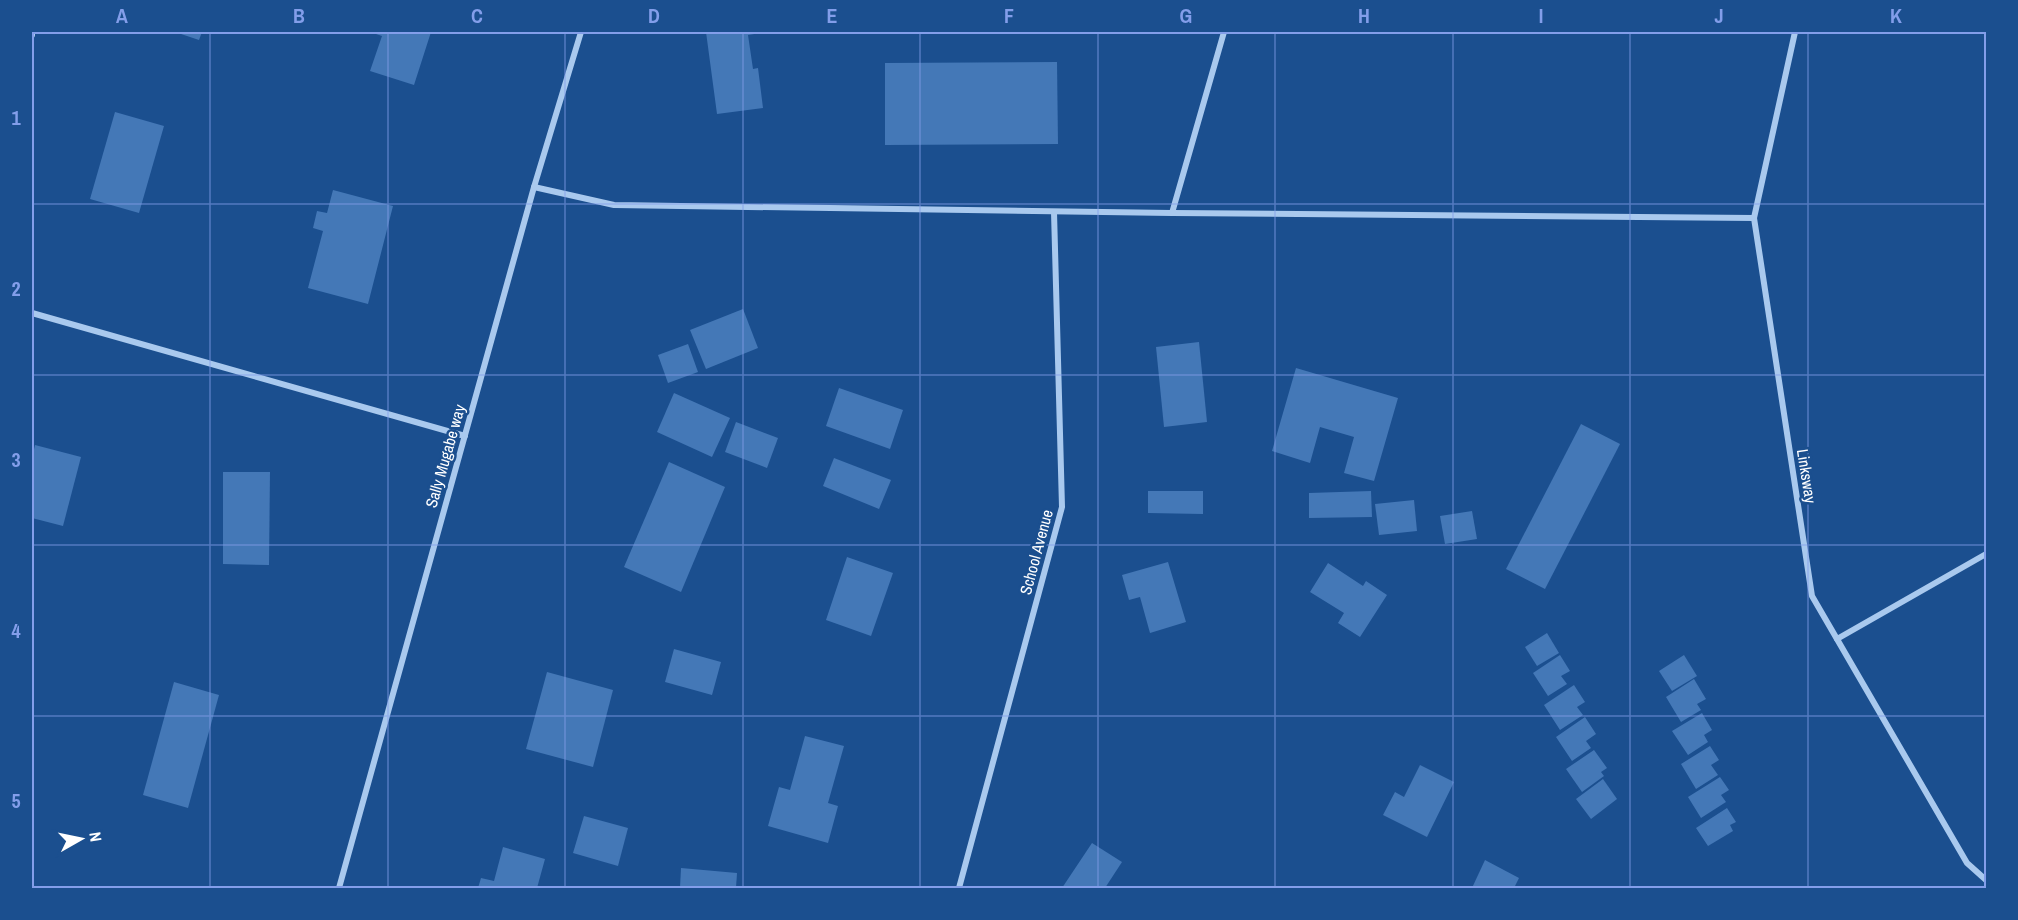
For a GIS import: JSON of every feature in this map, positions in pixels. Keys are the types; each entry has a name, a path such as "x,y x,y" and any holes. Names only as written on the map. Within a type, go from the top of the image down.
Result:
{"street":[{"name":"Sally Mugabe way","path":"339,888 534,188 581,32"},
{"path":"1172,213 1224,32"},
{"name":"Linksway","path":"1795,32 1754,218 1812,596 1967,863 1986,880"},
{"path":"534,188 614,205 1054,212 1754,218"},
{"name":"School Avenue","path":"959,888 1062,507 1054,212"},
{"path":"32,313 465,436"},
{"path":"1838,639 1986,554"}],"building":[{"path":"175,32 202,32 199,40"},
{"path":"370,32 431,32 414,85 370,71 382,36"},
{"path":"706,32 767,32 748,35 753,69 758,68 763,108 717,114"},
{"path":"1057,62 1058,144 885,145 885,63"},
{"path":"115,112 164,126 139,213 90,199"},
{"path":"333,190 393,206 368,304 308,288 323,231 313,228 317,211 327,213"},
{"path":"743,309 758,348 706,369 690,330"},
{"path":"1199,342 1207,422 1164,427 1156,347"},
{"path":"688,344 698,372 668,383 658,355"},
{"path":"1296,368 1398,398 1374,481 1344,473 1354,437 1320,427 1310,463 1272,451"},
{"path":"839,388 903,410 890,449 826,426"},
{"path":"674,393 730,418 712,457 657,432"},
{"path":"736,422 778,438 767,468 725,452"},
{"path":"1581,424 1620,444 1545,589 1506,569"},
{"path":"35,445 81,457 63,526 32,518 32,458"},
{"path":"834,458 891,480 879,509 823,486"},
{"path":"669,462 725,487 681,592 624,567"},
{"path":"223,472 270,472 269,565 223,564"},
{"path":"1148,491 1203,491 1203,514 1148,513"},
{"path":"1371,491 1372,517 1309,518 1309,493"},
{"path":"1414,500 1417,531 1379,535 1375,504"},
{"path":"1472,511 1477,539 1445,544 1440,516"},
{"path":"847,557 893,573 871,636 826,620"},
{"path":"1168,562 1186,622 1150,633 1140,597 1129,600 1122,575"},
{"path":"1328,563 1363,586 1366,581 1387,595 1360,637 1338,623 1344,613 1310,592"},
{"path":"1547,633 1559,653 1537,666 1525,647"},
{"path":"674,649 721,662 712,695 665,682"},
{"path":"1560,655 1570,671 1561,676 1567,684 1548,696 1533,673"},
{"path":"1684,655 1697,676 1672,691 1659,671"},
{"path":"547,672 613,690 593,767 526,749"},
{"path":"1694,679 1706,699 1697,704 1701,710 1681,722 1666,697"},
{"path":"174,682 219,695 188,808 143,795"},
{"path":"1574,685 1585,702 1577,707 1583,715 1560,730 1544,705"},
{"path":"1702,713 1712,730 1704,735 1708,742 1688,755 1672,731"},
{"path":"1585,717 1596,734 1586,741 1591,748 1572,761 1556,737"},
{"path":"805,736 844,746 828,803 838,806 828,843 768,826 779,787 790,790"},
{"path":"1710,746 1719,760 1711,765 1718,775 1696,789 1681,764"},
{"path":"1594,750 1607,768 1601,772 1604,776 1582,792 1566,769"},
{"path":"1420,765 1454,782 1427,837 1383,815 1395,792 1404,797"},
{"path":"1720,777 1729,790 1721,795 1726,802 1701,818 1688,797"},
{"path":"1603,779 1617,799 1591,819 1576,799"},
{"path":"1727,808 1736,822 1730,825 1733,831 1708,846 1696,828"},
{"path":"584,816 628,828 618,866 573,853"},
{"path":"1092,843 1122,862 1105,888 1062,888"},
{"path":"503,847 545,859 537,888 478,888 481,878 494,881"},
{"path":"1485,860 1519,878 1514,888 1472,888"},
{"path":"681,868 737,873 736,888 680,888"}]}
